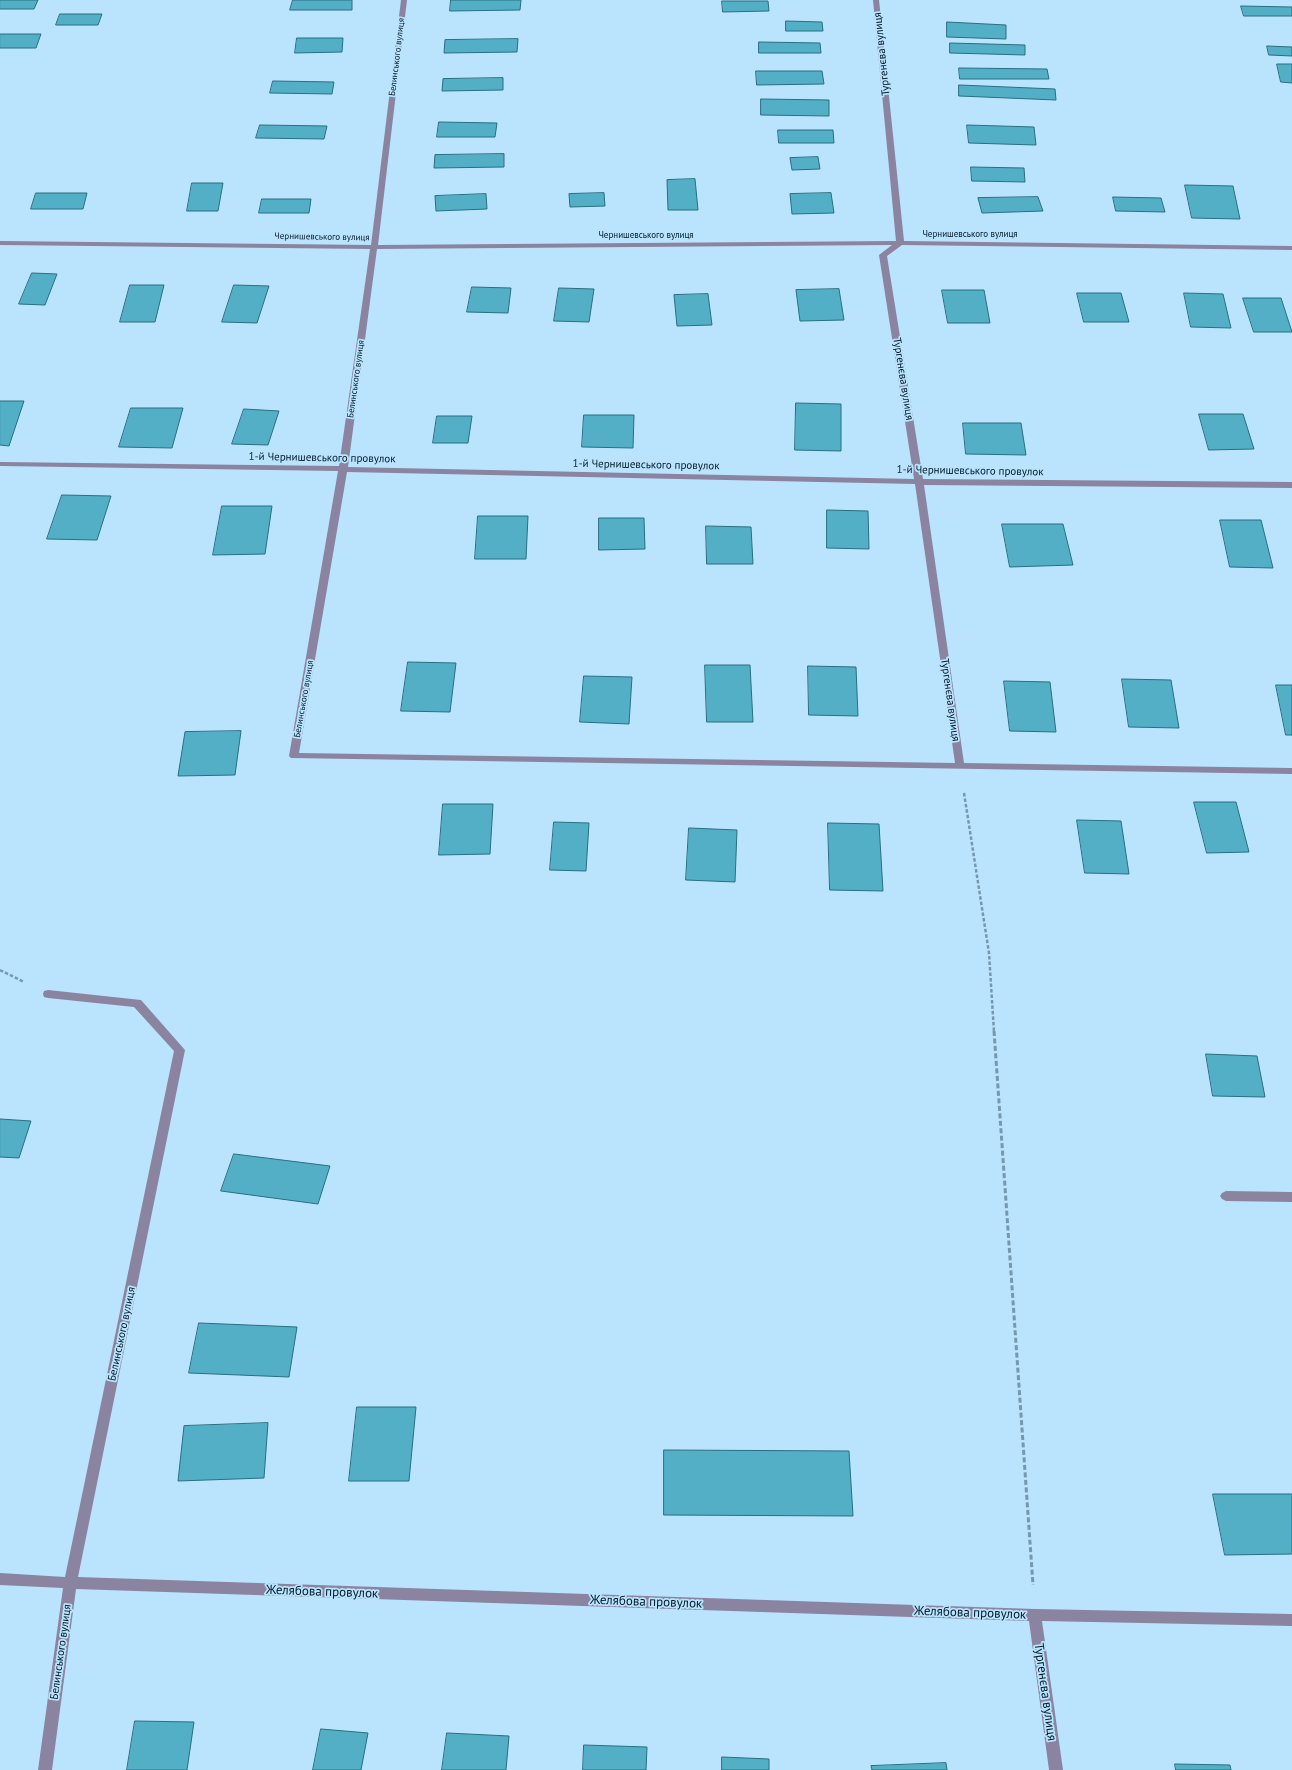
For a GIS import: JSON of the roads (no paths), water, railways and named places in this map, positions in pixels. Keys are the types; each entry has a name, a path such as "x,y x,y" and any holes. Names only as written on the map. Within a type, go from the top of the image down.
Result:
{"street":[{"name":"Белинського вулиця","path":"404,0 374,247 343,469 294,756 960,766"},
{"name":"Тургенєва вулиця","path":"876,0 900,243 883,255 920,482 960,766"},
{"name":"Чернишевського вулиця","path":"0,243 374,247 900,243 1292,248"},
{"name":"1-й Чернишевського провулок","path":"0,464 343,469 920,482 1292,485"},
{"path":"960,766 1292,771"},
{"name":"Белинського вулиця","path":"45,1770 70,1583 180,1050 137,1003 48,994"},
{"path":"1226,1196 1292,1198"},
{"name":"Желябова провулок","path":"0,1579 70,1583 1035,1615 1292,1620"},
{"name":"Тургенєва вулиця","path":"1035,1615 1056,1770"}]}
